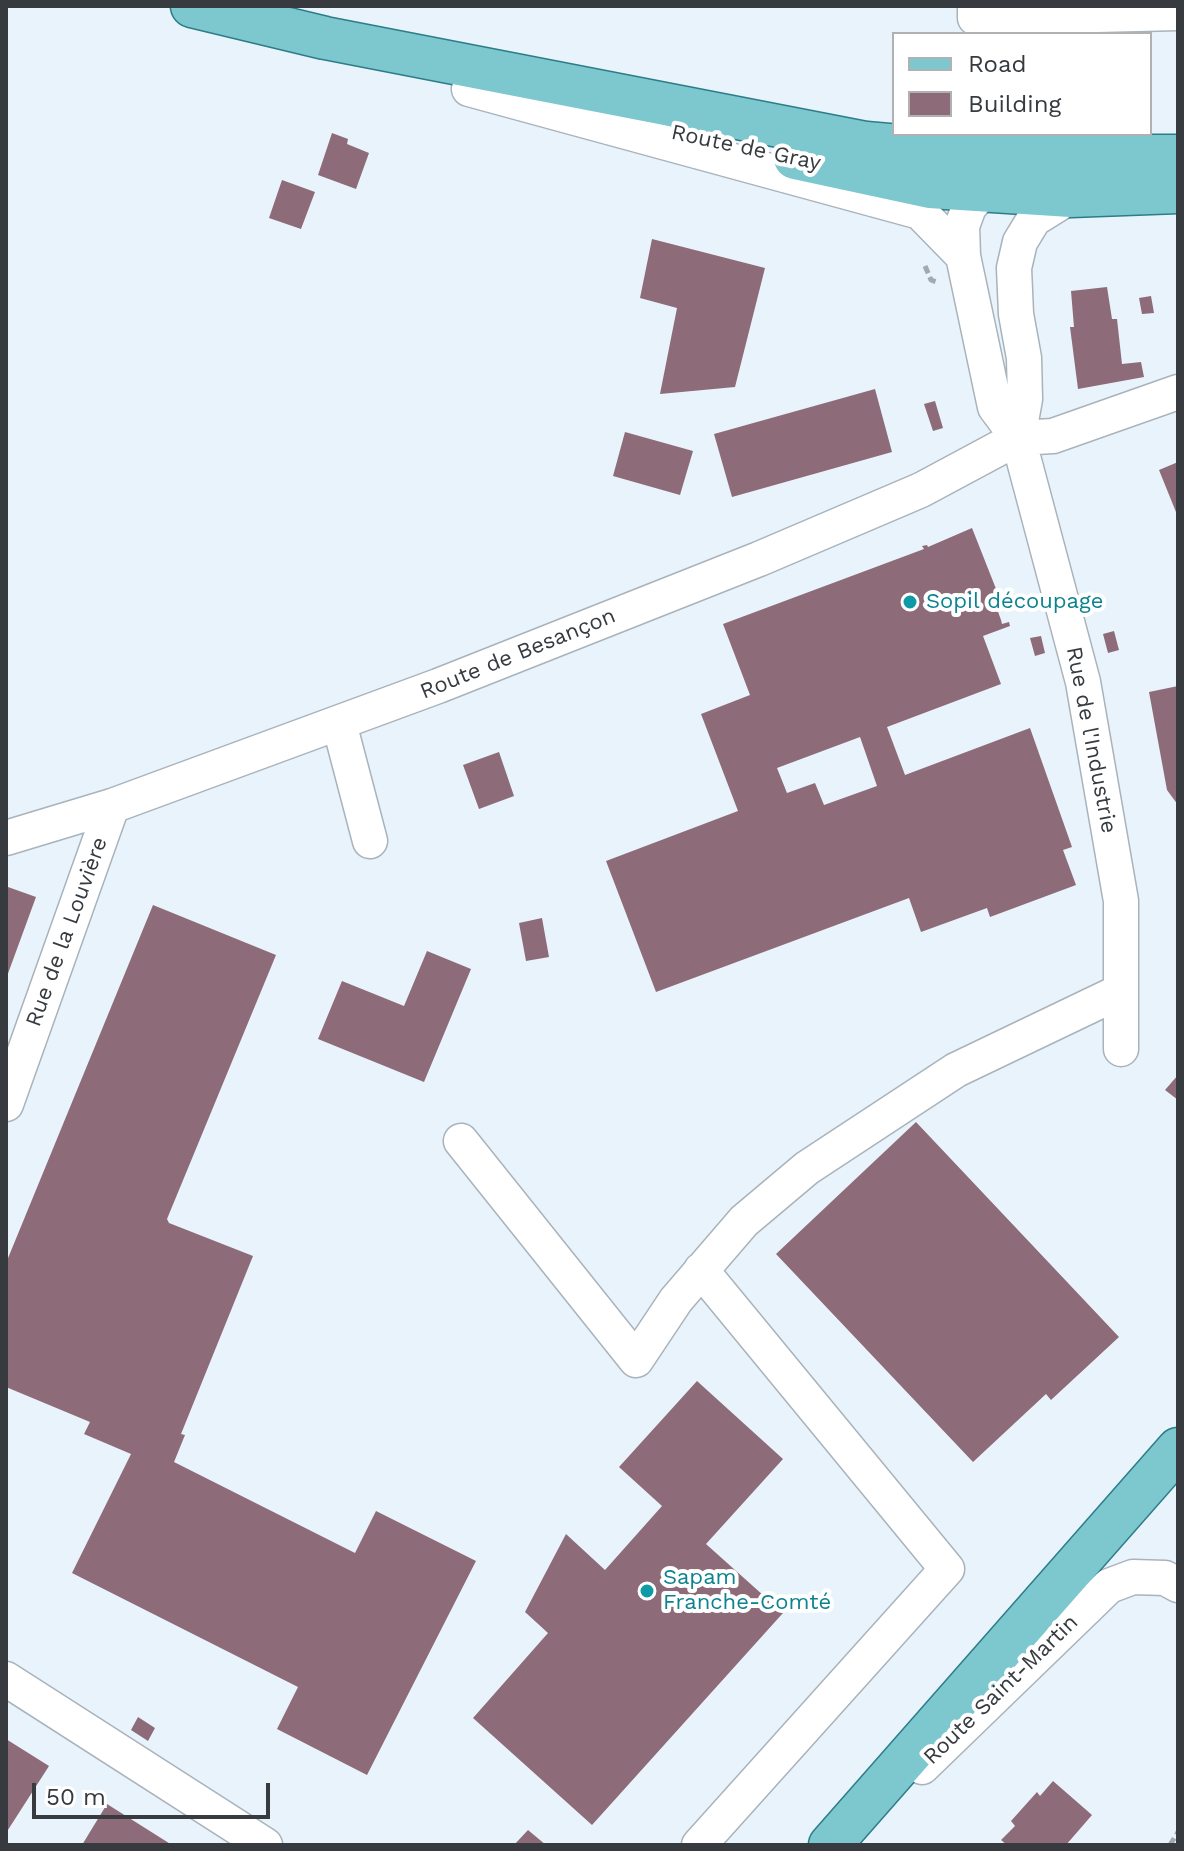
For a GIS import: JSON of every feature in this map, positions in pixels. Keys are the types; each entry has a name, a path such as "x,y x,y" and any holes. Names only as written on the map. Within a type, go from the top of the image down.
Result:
{"main road":[{"name":"Route de Gray","path":"192,6 325,38 808,133 956,153 1178,156"},
{"name":"Route de Gray","path":"325,38 469,89 930,187 1071,196 1178,192"},
{"path":"830,1845 1178,1449"}],"street":[{"path":"975,6 975,18 1178,13"},
{"path":"469,89 920,212 963,256"},
{"path":"1014,156 969,207 962,226 963,256 995,407 1018,438"},
{"path":"1018,438 1025,399 1025,372 1016,314 1014,268 1020,242 1034,219 1071,196"},
{"name":"Route de Besançon","path":"6,838 112,806 438,686 921,490 1018,438 1053,436 1178,392"},
{"name":"Rue de l'Industrie","path":"1018,438 1083,682 1121,901 1121,1049"},
{"path":"339,723 370,841"},
{"name":"Rue de la Louvière","path":"6,1104 112,806"},
{"path":"461,1141 636,1360 676,1300 744,1221 807,1168 956,1070 1121,991"},
{"path":"699,1845 947,1569 701,1270"},
{"name":"Route Saint-Martin","path":"841,1845 1109,1586 1133,1577 1165,1578 1178,1585"},
{"path":"6,1679 265,1845"}],"path":[{"path":"1170,1845 1178,1832"}],"building":[{"path":"332,133 348,139 347,144 369,153 356,189 318,175"},
{"path":"282,180 315,192 301,229 269,218"},
{"path":"652,239 765,268 735,387 660,394 677,308 640,298"},
{"path":"1107,287 1112,319 1117,319 1122,364 1141,362 1144,377 1078,389 1070,327 1074,327 1071,291"},
{"path":"1151,296 1154,313 1142,314 1139,298"},
{"path":"875,389 892,452 732,497 714,434"},
{"path":"935,401 943,428 933,431 924,404"},
{"path":"625,432 693,451 680,495 613,476"},
{"path":"1178,462 1178,517 1159,470"},
{"path":"972,528 1002,604 996,606 1002,624 1009,622 1010,626 983,636 1001,684 887,727 905,775 1030,728 1072,847 1063,850 1076,885 990,917 987,908 921,932 909,898 656,992 606,861 738,811 701,714 750,695 723,624 924,549 922,546 928,547","holes":["860,737 877,786 824,805 815,783 787,793 777,768"]},
{"path":"1114,631 1119,650 1108,653 1103,634"},
{"path":"1041,636 1045,653 1035,656 1030,638"},
{"path":"1178,686 1178,805 1167,790 1149,692"},
{"path":"499,752 514,796 479,809 463,765"},
{"path":"6,888 36,897 6,979"},
{"path":"153,905 276,955 167,1219 169,1223 253,1256 181,1434 185,1435 174,1462 355,1553 376,1511 476,1561 367,1775 277,1729 298,1687 72,1573 131,1454 84,1434 90,1422 6,1387 6,1263"},
{"path":"542,918 549,957 526,961 519,923"},
{"path":"427,951 471,969 424,1082 318,1039 342,981 404,1006"},
{"path":"1178,1075 1178,1100 1165,1090"},
{"path":"916,1122 1119,1337 1051,1400 1046,1394 973,1462 776,1254"},
{"name":"Sapam Franche-Comté","path":"697,1381 783,1459 706,1544 783,1613 592,1825 473,1718 548,1633 525,1612 566,1534 605,1570 662,1506 619,1467"},
{"path":"138,1717 155,1728 148,1741 131,1730"},
{"path":"6,1739 49,1766 6,1833"},
{"path":"1053,1781 1092,1815 1066,1845 1007,1845 1001,1840 1015,1826 1011,1821 1037,1792 1040,1796"},
{"path":"107,1804 172,1845 82,1845"},
{"path":"528,1830 546,1845 514,1845"}],"place":[{"name":"Sopil découpage","path":"910,602"},
{"name":"Sapam Franche-Comté","path":"647,1591"}]}
